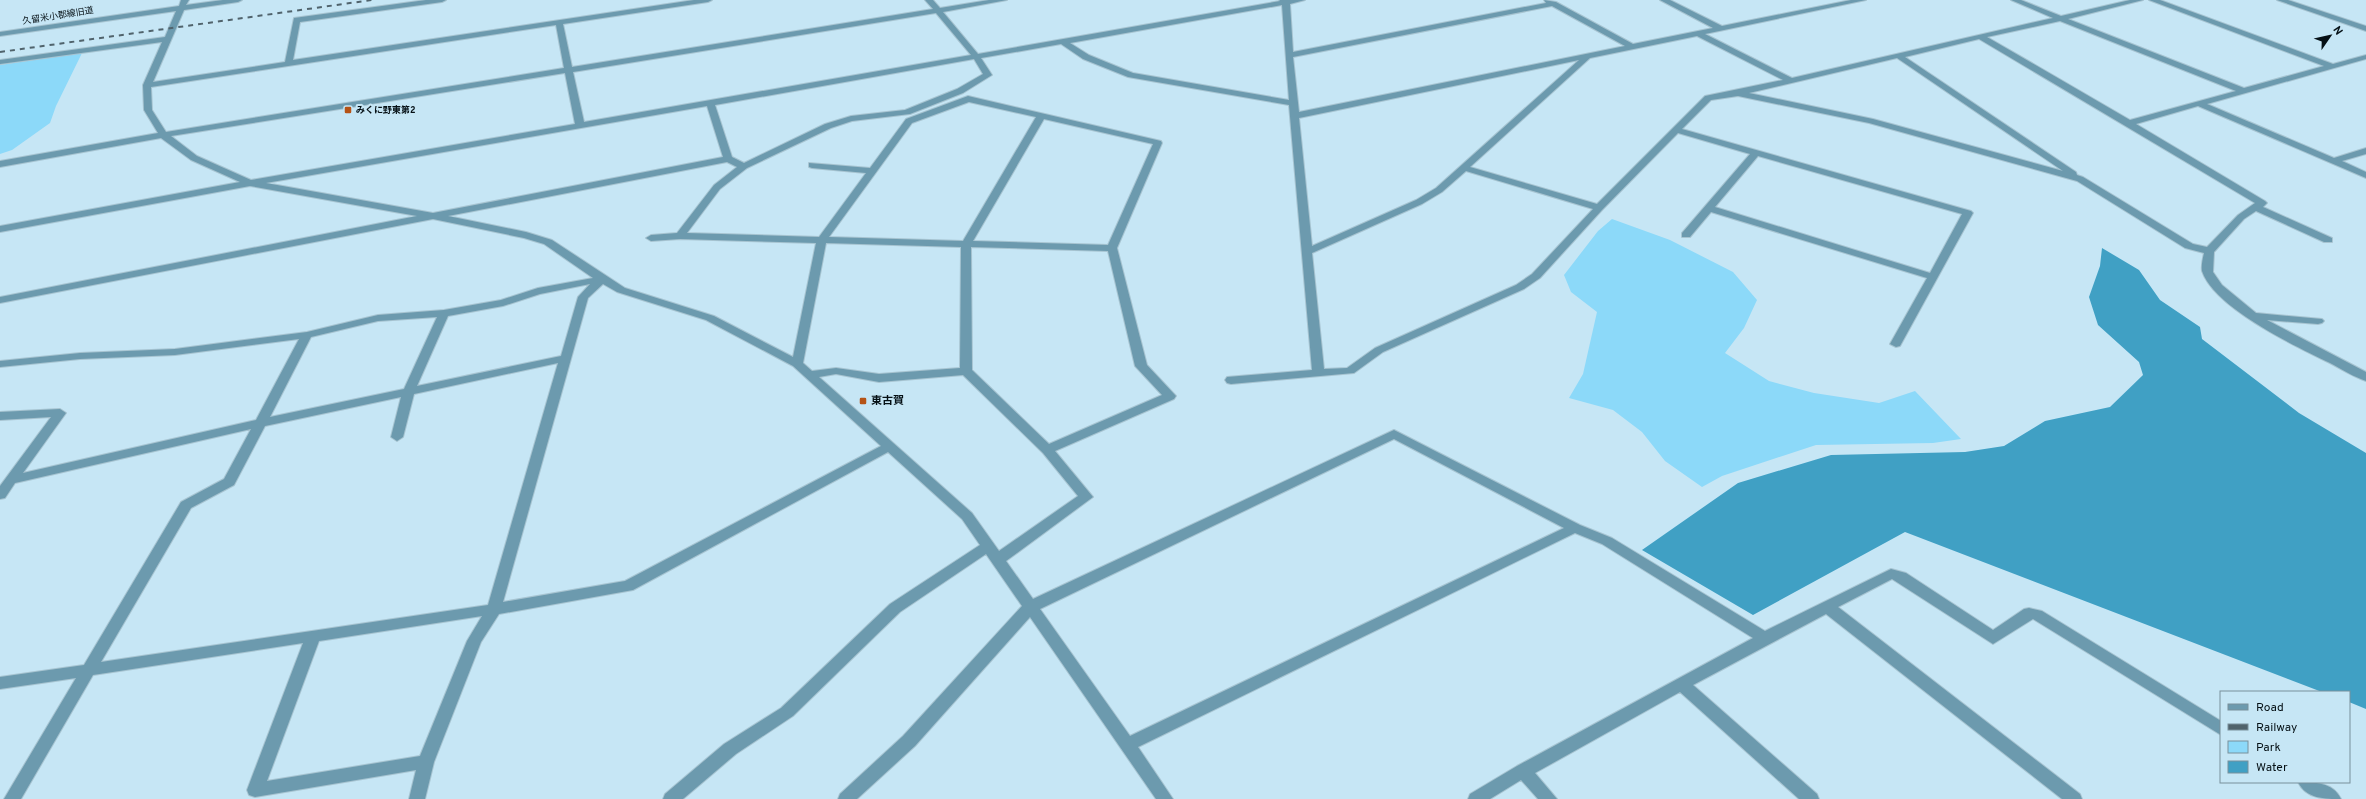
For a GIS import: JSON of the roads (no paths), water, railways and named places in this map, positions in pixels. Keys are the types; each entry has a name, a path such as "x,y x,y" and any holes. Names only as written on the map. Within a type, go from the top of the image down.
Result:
{"street":[{"name":"久留米小郡線旧道","path":"0,34 184,3 238,0"},
{"path":"288,63 297,20 442,0"},
{"path":"148,85 559,22 656,4 708,0"},
{"path":"680,236 716,187 744,166 828,126 852,119 907,112 960,91 988,75 976,56 929,0"},
{"path":"0,164 163,135 1003,0"},
{"path":"0,229 250,183 580,125 711,104 1285,1 1301,0"},
{"path":"1664,0 1721,29"},
{"path":"1294,116 1862,0"},
{"path":"2014,0 2244,91"},
{"path":"1231,380 1350,370 1379,350 1520,287 1536,276 1599,208 1708,98 1738,93 2139,0"},
{"path":"2153,0 2332,66"},
{"path":"2281,0 2366,29"},
{"path":"1285,1 1318,373"},
{"path":"1289,54 1550,2 1632,47"},
{"path":"184,3 167,38 148,85 148,110 163,135 194,158 250,183 432,216 526,235 548,242 602,279 621,290 710,318 797,364 968,516 1165,799"},
{"path":"559,22 580,125"},
{"path":"1699,34 1789,80"},
{"path":"1981,37 2129,123 2262,203 2236,223 2209,251 2208,271 2215,284 2231,301 2252,316 2366,377"},
{"path":"0,62 167,38"},
{"path":"1062,42 1086,57 1131,75 1293,103"},
{"path":"1899,56 2080,179 2189,246 2209,251"},
{"path":"1307,252 1419,202 1439,190 1587,57"},
{"path":"2129,123 2366,57"},
{"path":"1738,93 1870,120 2080,179"},
{"path":"797,364 821,241 909,121 968,99 1158,143 1112,248 1141,366 1170,396 1046,450"},
{"path":"2198,103 2366,175"},
{"path":"711,104 728,159"},
{"path":"998,559 1086,497 1046,450 966,371 966,244 1042,115"},
{"path":"1676,130 1968,213 1896,344"},
{"path":"2334,161 2366,151"},
{"path":"1686,235 1756,153"},
{"path":"0,300 728,159 744,166"},
{"path":"812,165 873,171"},
{"path":"1465,168 1599,208"},
{"path":"2255,207 2328,240"},
{"path":"1709,208 1933,277"},
{"path":"651,238 680,236 1112,248"},
{"path":"0,364 80,356 175,352 307,335 378,318 444,313 503,303 538,290 602,279"},
{"path":"417,799 426,762 474,641 494,609 583,297 602,279"},
{"path":"397,437 408,393 444,313"},
{"path":"2252,316 2318,321"},
{"path":"12,799 186,505 229,482 307,335"},
{"path":"11,480 259,423 408,393 566,358"},
{"path":"810,375 836,371 879,378 966,371"},
{"path":"0,416 60,413 0,495"},
{"path":"846,799 909,741 1030,607 1394,434 1575,528 1607,541 1765,638"},
{"path":"0,682 87,671 313,637 494,609 628,586 890,446"},
{"path":"1127,745 1575,528"},
{"path":"671,799 730,749 787,712 896,608 988,545"},
{"path":"1476,799 1523,771 1765,638 1891,574 1901,577 1993,638 2029,613 2036,614 2220,728"},
{"path":"1827,607 2074,799"},
{"path":"313,637 255,790 426,762"},
{"path":"1681,684 1811,799"},
{"path":"1523,771 1549,799"},
{"path":"2308,783 2333,799"}],"water":[{"path":"2102,248 2139,270 2160,300 2200,327 2202,339 2299,413 2366,453 2366,709 2350,702 2350,691 2319,691 1905,532 1753,615 1642,550 1738,483 1831,455 1965,452 2004,446 2045,421 2110,407 2143,375 2139,362 2098,325 2089,297 2100,266"}],"railway":[{"path":"0,52 372,0"}],"place":[{"name":"みくに野東第2","path":"348,110"},
{"name":"東古賀","path":"863,401"}]}
